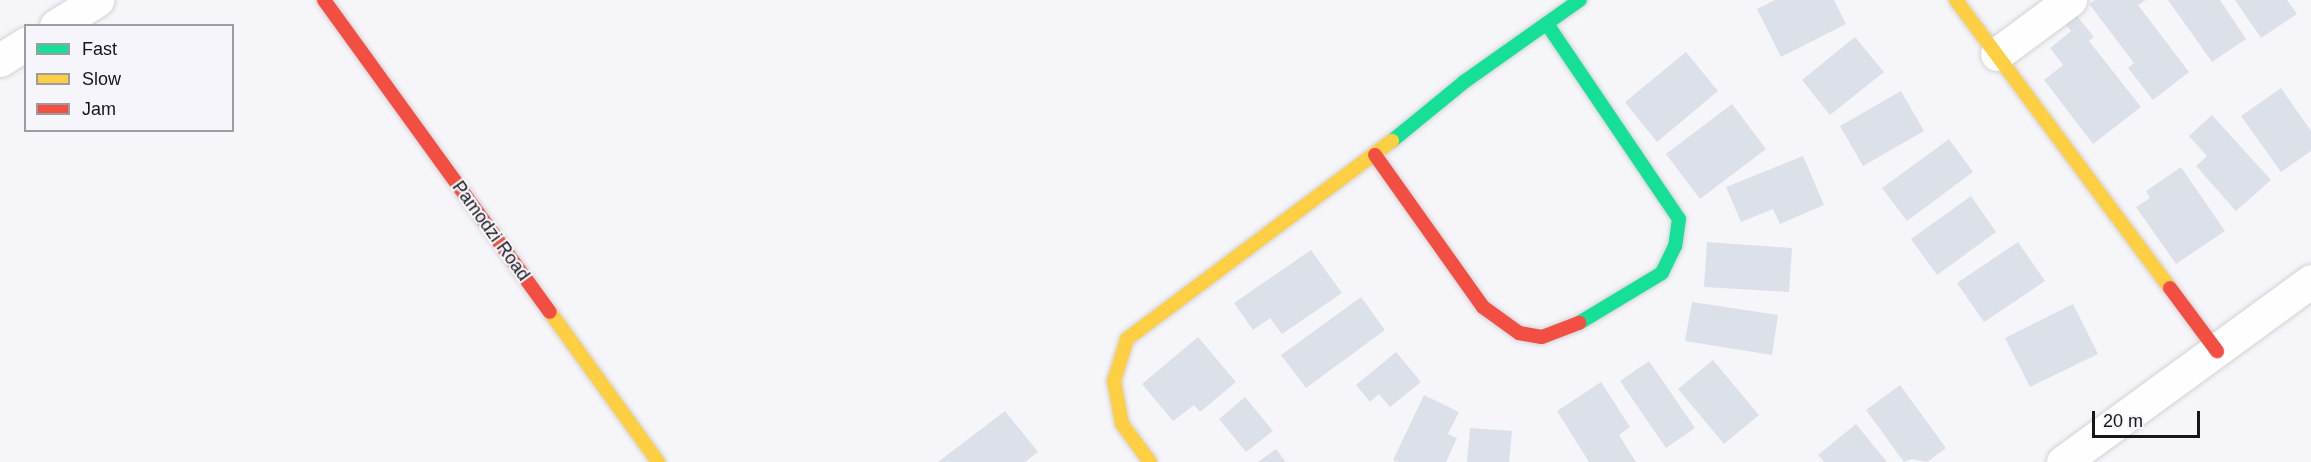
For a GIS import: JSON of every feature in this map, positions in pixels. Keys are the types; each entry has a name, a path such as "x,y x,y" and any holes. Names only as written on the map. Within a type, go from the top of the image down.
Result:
{"street":[{"path":"59,24 97,0"},
{"name":"Pamodzi Road","path":"324,0 658,462"},
{"path":"1150,462 1122,424 1114,381 1127,339 1375,155 1464,82 1580,0"},
{"path":"1956,0 2217,351"},
{"path":"1997,54 2070,0"},
{"path":"1375,155 1483,307 1519,333 1542,337 1567,330 1662,273 1674,246 1679,219 1576,62 1546,24"},
{"path":"0,60 24,45"},
{"path":"2063,462 2311,281"}],"building":[{"path":"1775,0 1834,0 1846,24 1781,57 1757,9"},
{"path":"2095,0 2146,0 2138,5 2189,72 2153,100 2128,68 2134,63 2089,4"},
{"path":"2168,0 2220,0 2246,39 2212,62"},
{"path":"2235,0 2287,0 2297,14 2261,38"},
{"path":"2073,11 2094,37 2089,41 2141,107 2093,144 2044,80 2063,65 2050,48 2071,31 2062,20"},
{"path":"1855,37 1884,72 1830,115 1802,80"},
{"path":"1686,52 1718,91 1657,142 1625,102"},
{"path":"2281,88 2311,131 2311,151 2281,172 2241,116"},
{"path":"1901,91 1924,131 1863,166 1840,126"},
{"path":"1732,104 1766,149 1700,199 1666,154"},
{"path":"2212,115 2271,180 2236,211 2196,166 2207,156 2189,136"},
{"path":"1949,139 1973,172 1907,221 1882,188"},
{"path":"1803,156 1824,205 1780,224 1773,209 1741,222 1726,187"},
{"path":"2181,167 2225,231 2176,264 2136,207 2150,198 2146,191"},
{"path":"1971,196 1996,232 1937,275 1911,239"},
{"path":"1707,242 1792,248 1789,292 1704,287"},
{"path":"2018,242 2045,281 1984,322 1957,283"},
{"path":"1311,250 1342,293 1282,334 1270,318 1253,330 1234,303"},
{"path":"1361,297 1385,330 1306,388 1281,355"},
{"path":"1692,302 1778,315 1772,355 1685,341"},
{"path":"2073,304 2098,354 2030,387 2005,338"},
{"path":"1198,337 1236,382 1200,412 1194,405 1173,421 1142,384"},
{"path":"1396,352 1421,382 1390,407 1379,394 1370,402 1356,385"},
{"path":"1713,360 1759,415 1724,444 1678,389"},
{"path":"1649,361 1695,428 1666,448 1620,381"},
{"path":"1601,382 1630,427 1619,435 1636,462 1589,462 1557,411"},
{"path":"1900,385 1946,448 1927,462 1912,459 1904,462 1866,410"},
{"path":"1424,395 1459,412 1448,434 1457,438 1446,462 1397,462 1393,460"},
{"path":"1245,397 1273,431 1246,452 1219,419"},
{"path":"1005,411 1038,452 1025,462 938,462"},
{"path":"1856,424 1887,462 1824,462 1818,455"},
{"path":"1470,428 1512,431 1509,462 1467,462"},
{"path":"1276,449 1286,462 1258,462"}],"traffic: fast":[{"path":"1392,141 1464,82 1580,0"},
{"path":"1547,24 1679,219 1675,246 1662,273 1579,323"}],"traffic: slow":[{"path":"1956,0 2170,288"},
{"path":"1150,462 1122,424 1114,381 1127,339 1392,141"},
{"path":"550,312 658,462"}],"traffic: jam":[{"path":"324,0 550,312"},
{"path":"1375,155 1483,307 1519,333 1542,337 1579,323"},
{"path":"2170,288 2217,351"}]}
